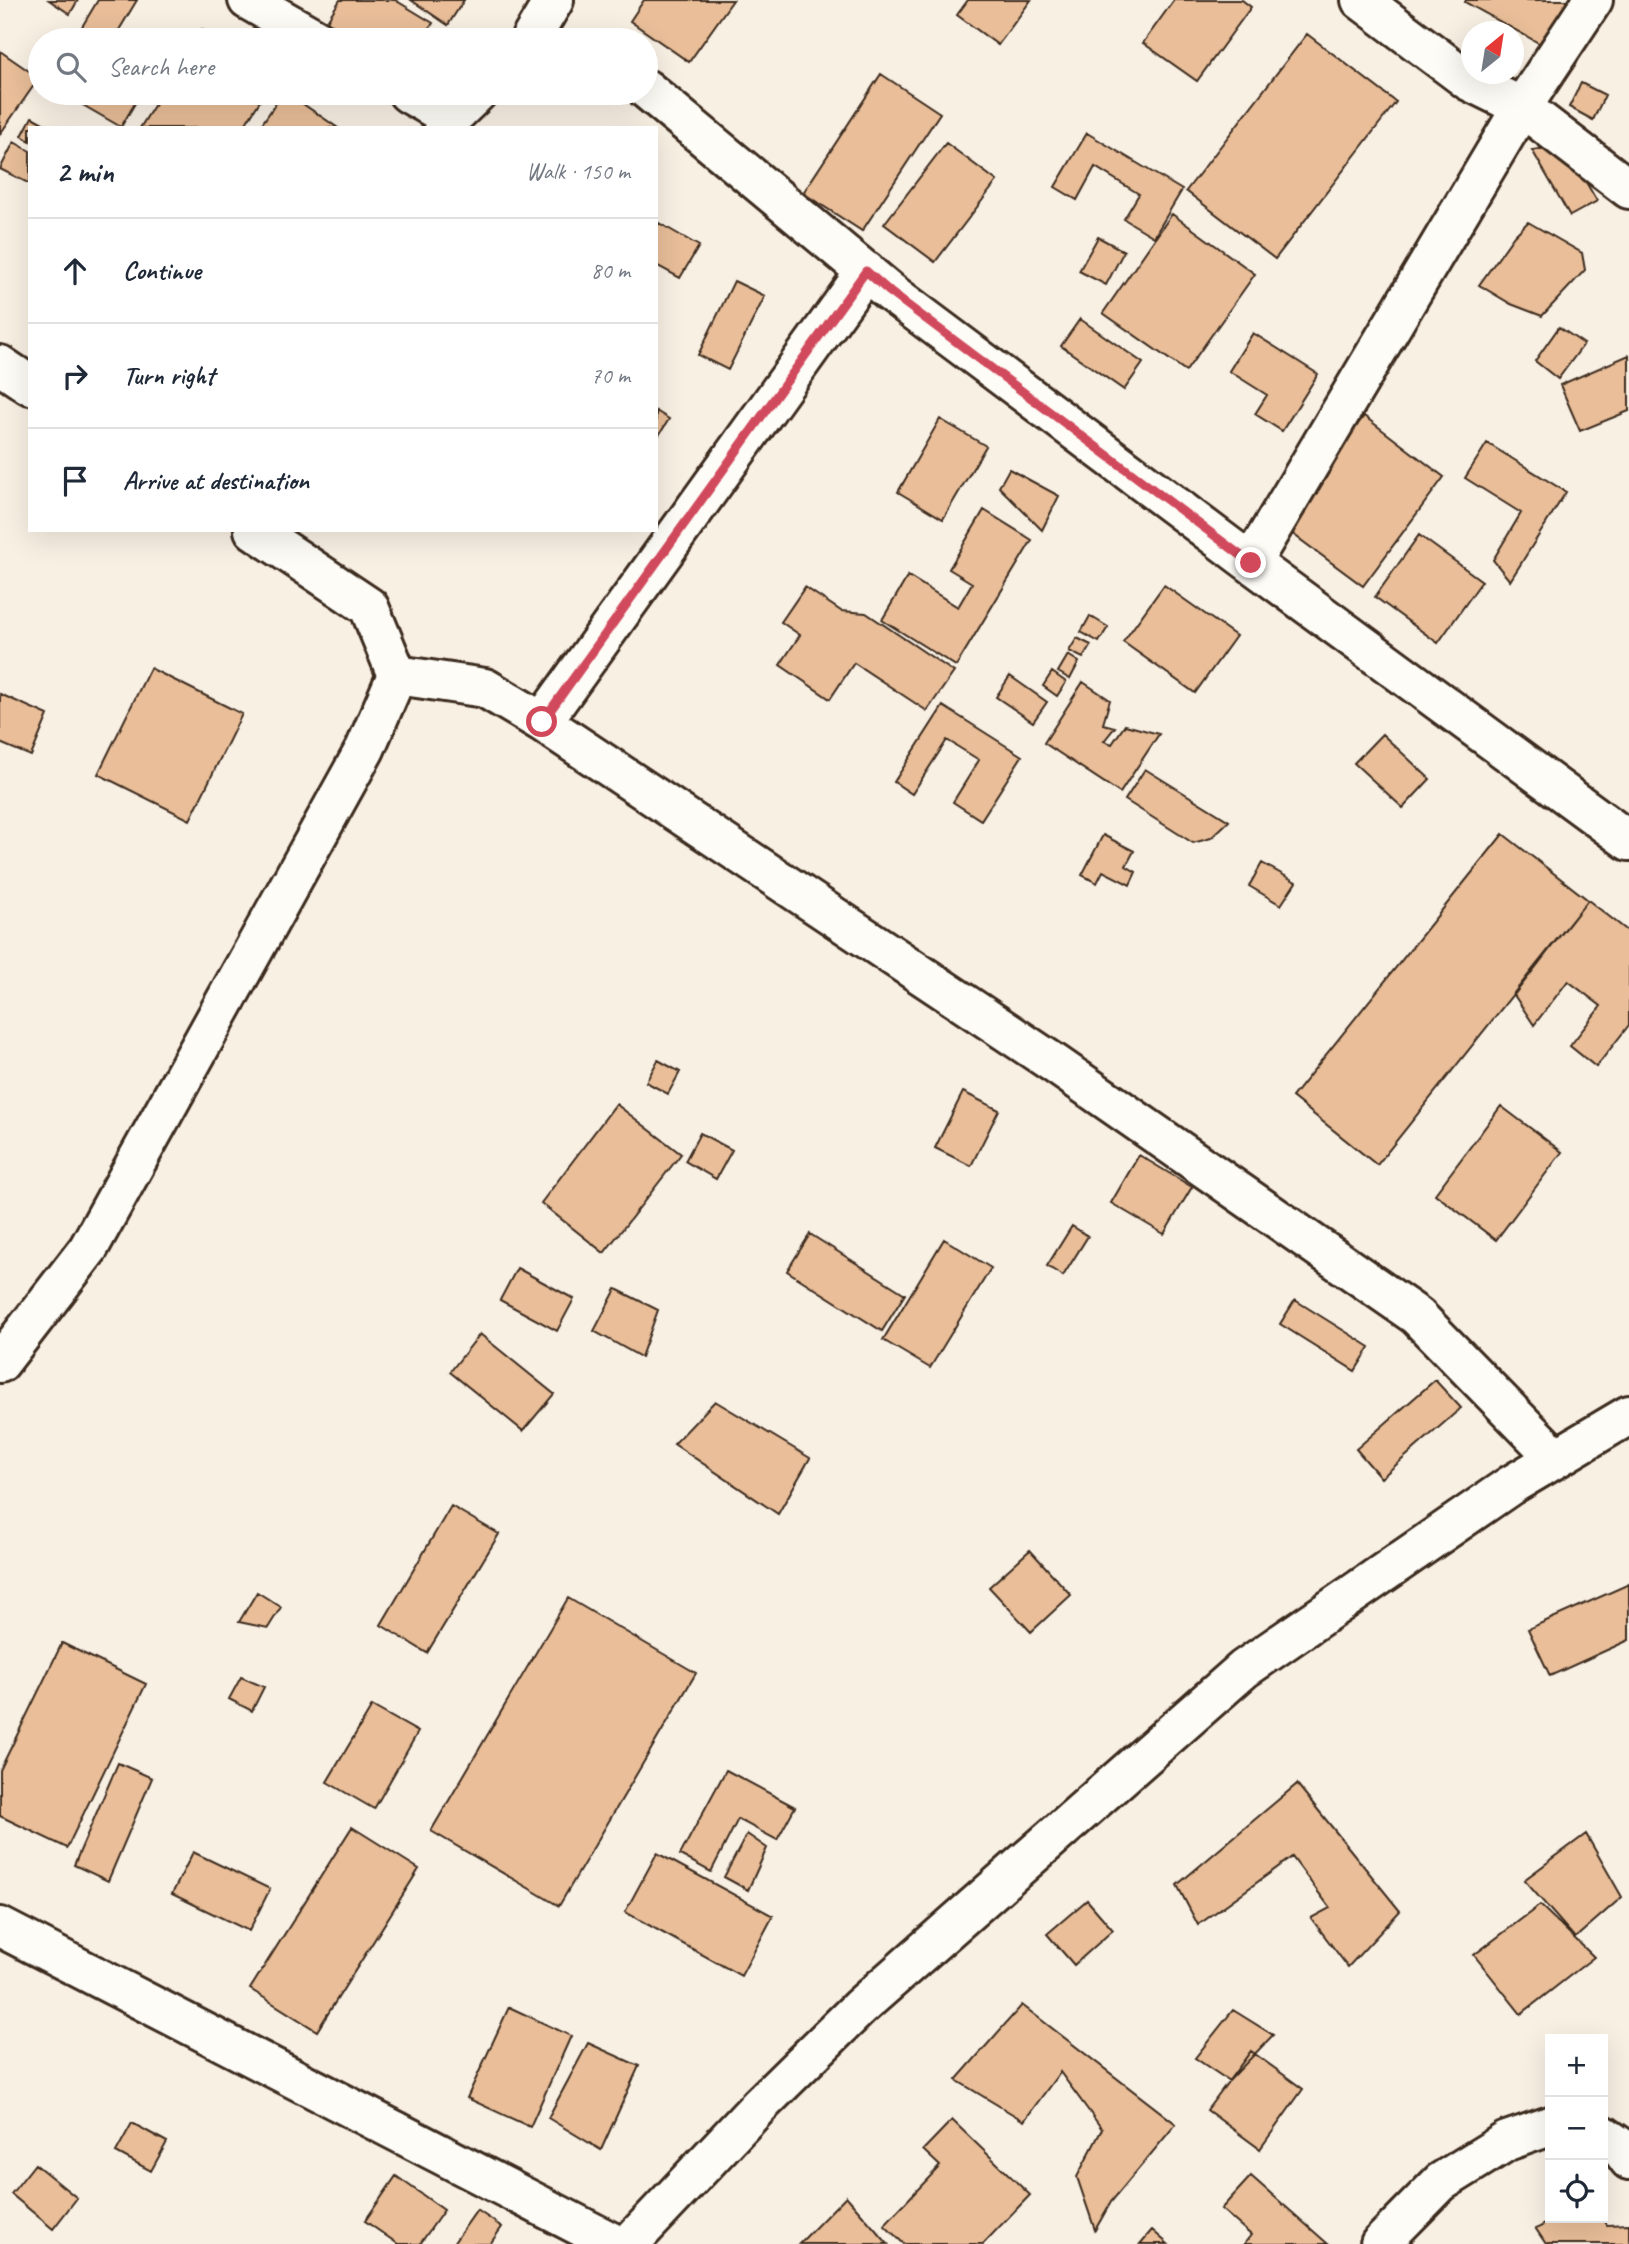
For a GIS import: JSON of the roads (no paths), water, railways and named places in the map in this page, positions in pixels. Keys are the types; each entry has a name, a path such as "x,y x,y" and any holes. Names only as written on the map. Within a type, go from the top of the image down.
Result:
{"street":[{"path":"248,0 297,28"},
{"path":"537,28 554,0"},
{"path":"1361,0 1469,81 1521,107 1629,189"},
{"path":"1251,563 1521,107 1593,0"},
{"path":"658,99 890,292 1251,563 1629,841"},
{"path":"437,105 457,113"},
{"path":"542,722 866,271"},
{"path":"0,365 28,384"},
{"path":"0,1363 88,1249 365,749 397,675 369,607 257,532"},
{"path":"397,675 485,688 542,722 1066,1072 1418,1316 1556,1458"},
{"path":"629,2244 760,2106 860,2007 1244,1669 1511,1485 1629,1415"},
{"path":"0,1927 615,2244"},
{"path":"1380,2244 1441,2182 1507,2141 1545,2128"},
{"path":"1608,2138 1619,2146 1629,2160"}]}
